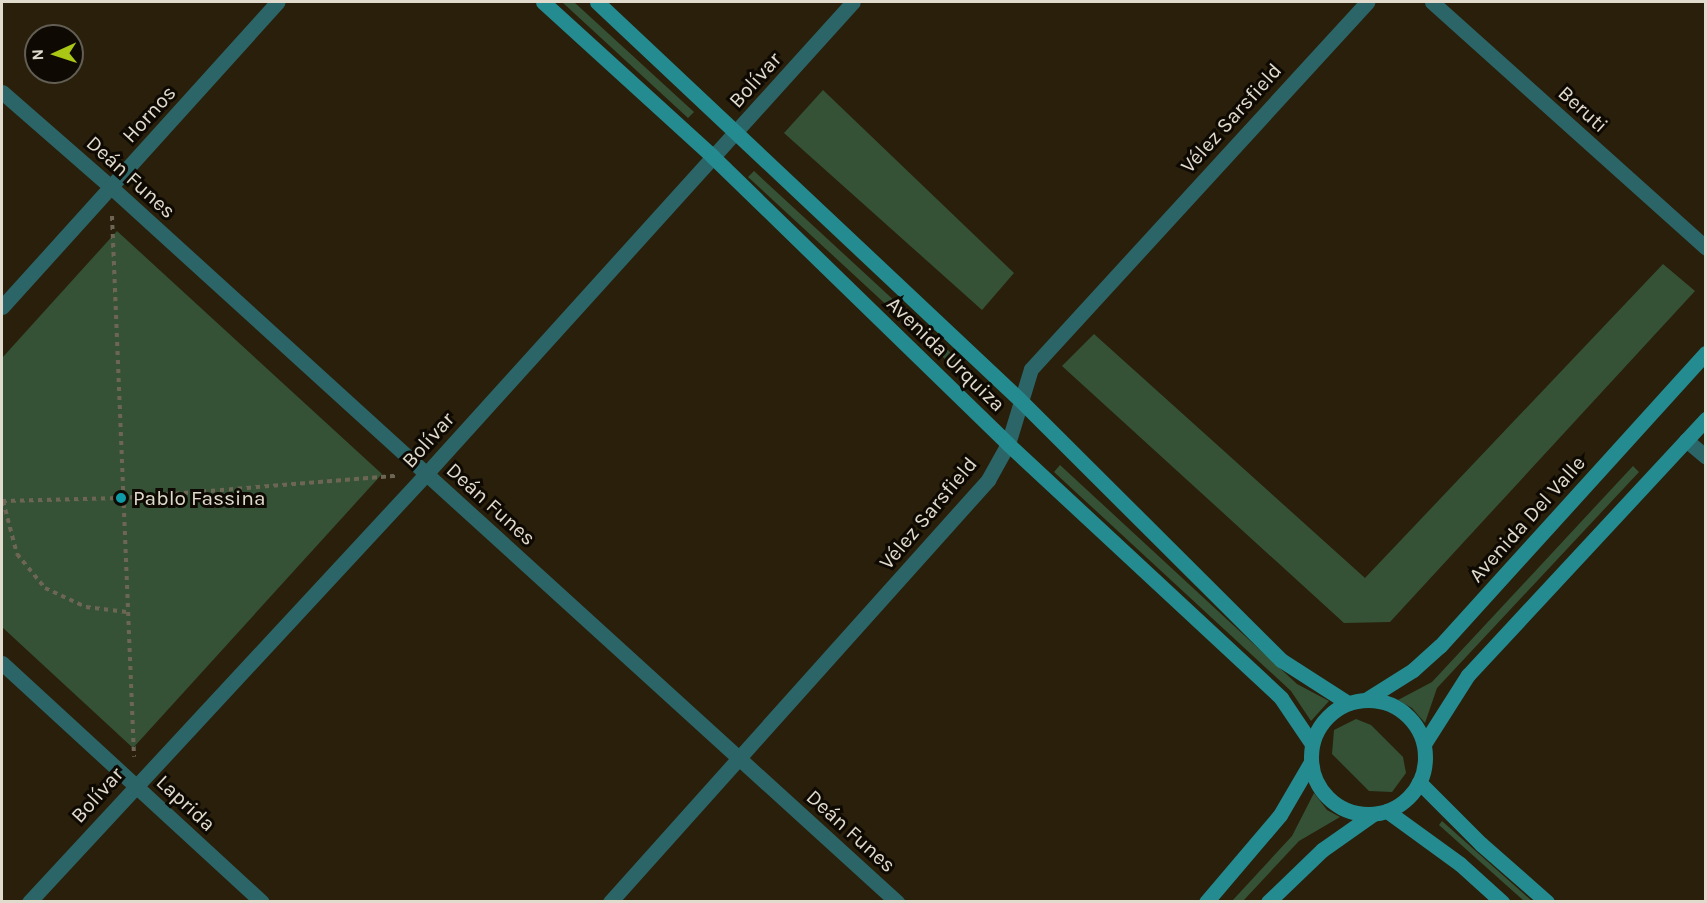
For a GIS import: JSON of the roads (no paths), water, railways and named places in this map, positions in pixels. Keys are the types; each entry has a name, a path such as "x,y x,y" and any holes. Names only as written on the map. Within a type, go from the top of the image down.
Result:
{"main road":[{"name":"Avenida Urquiza","path":"543,2 712,156 1008,444 1281,698 1312,744"},
{"name":"Avenida Urquiza","path":"597,2 738,131 1019,399 1281,660 1347,703"},
{"name":"Avenida Del Valle","path":"1367,699 1413,670 1440,646 1706,353"},
{"path":"1424,744 1468,675 1706,419"},
{"path":"1268,902 1322,850 1380,812 1408,798 1419,782 1425,763 1424,744 1417,726 1403,711 1386,702 1367,699 1347,703 1331,713 1312,744 1311,762 1325,794 1355,813 1380,812 1460,864 1502,902"},
{"path":"1206,902 1280,815 1311,762"},
{"path":"1419,782 1480,844 1547,902"}],"street":[{"name":"Hornos","path":"2,307 278,2"},
{"name":"Bolívar","path":"29,902 426,474 854,2"},
{"name":"Vélez Sarsfield","path":"610,902 988,480 1008,444 1019,399 1031,369 1367,2"},
{"name":"Beruti","path":"1432,2 1706,248"},
{"name":"Deán Funes","path":"2,92 111,187 897,902"},
{"path":"1686,440 1706,457"},
{"name":"Laprida","path":"2,663 262,902"}],"place":[{"name":"Pablo Fassina","path":"121,498"}]}
